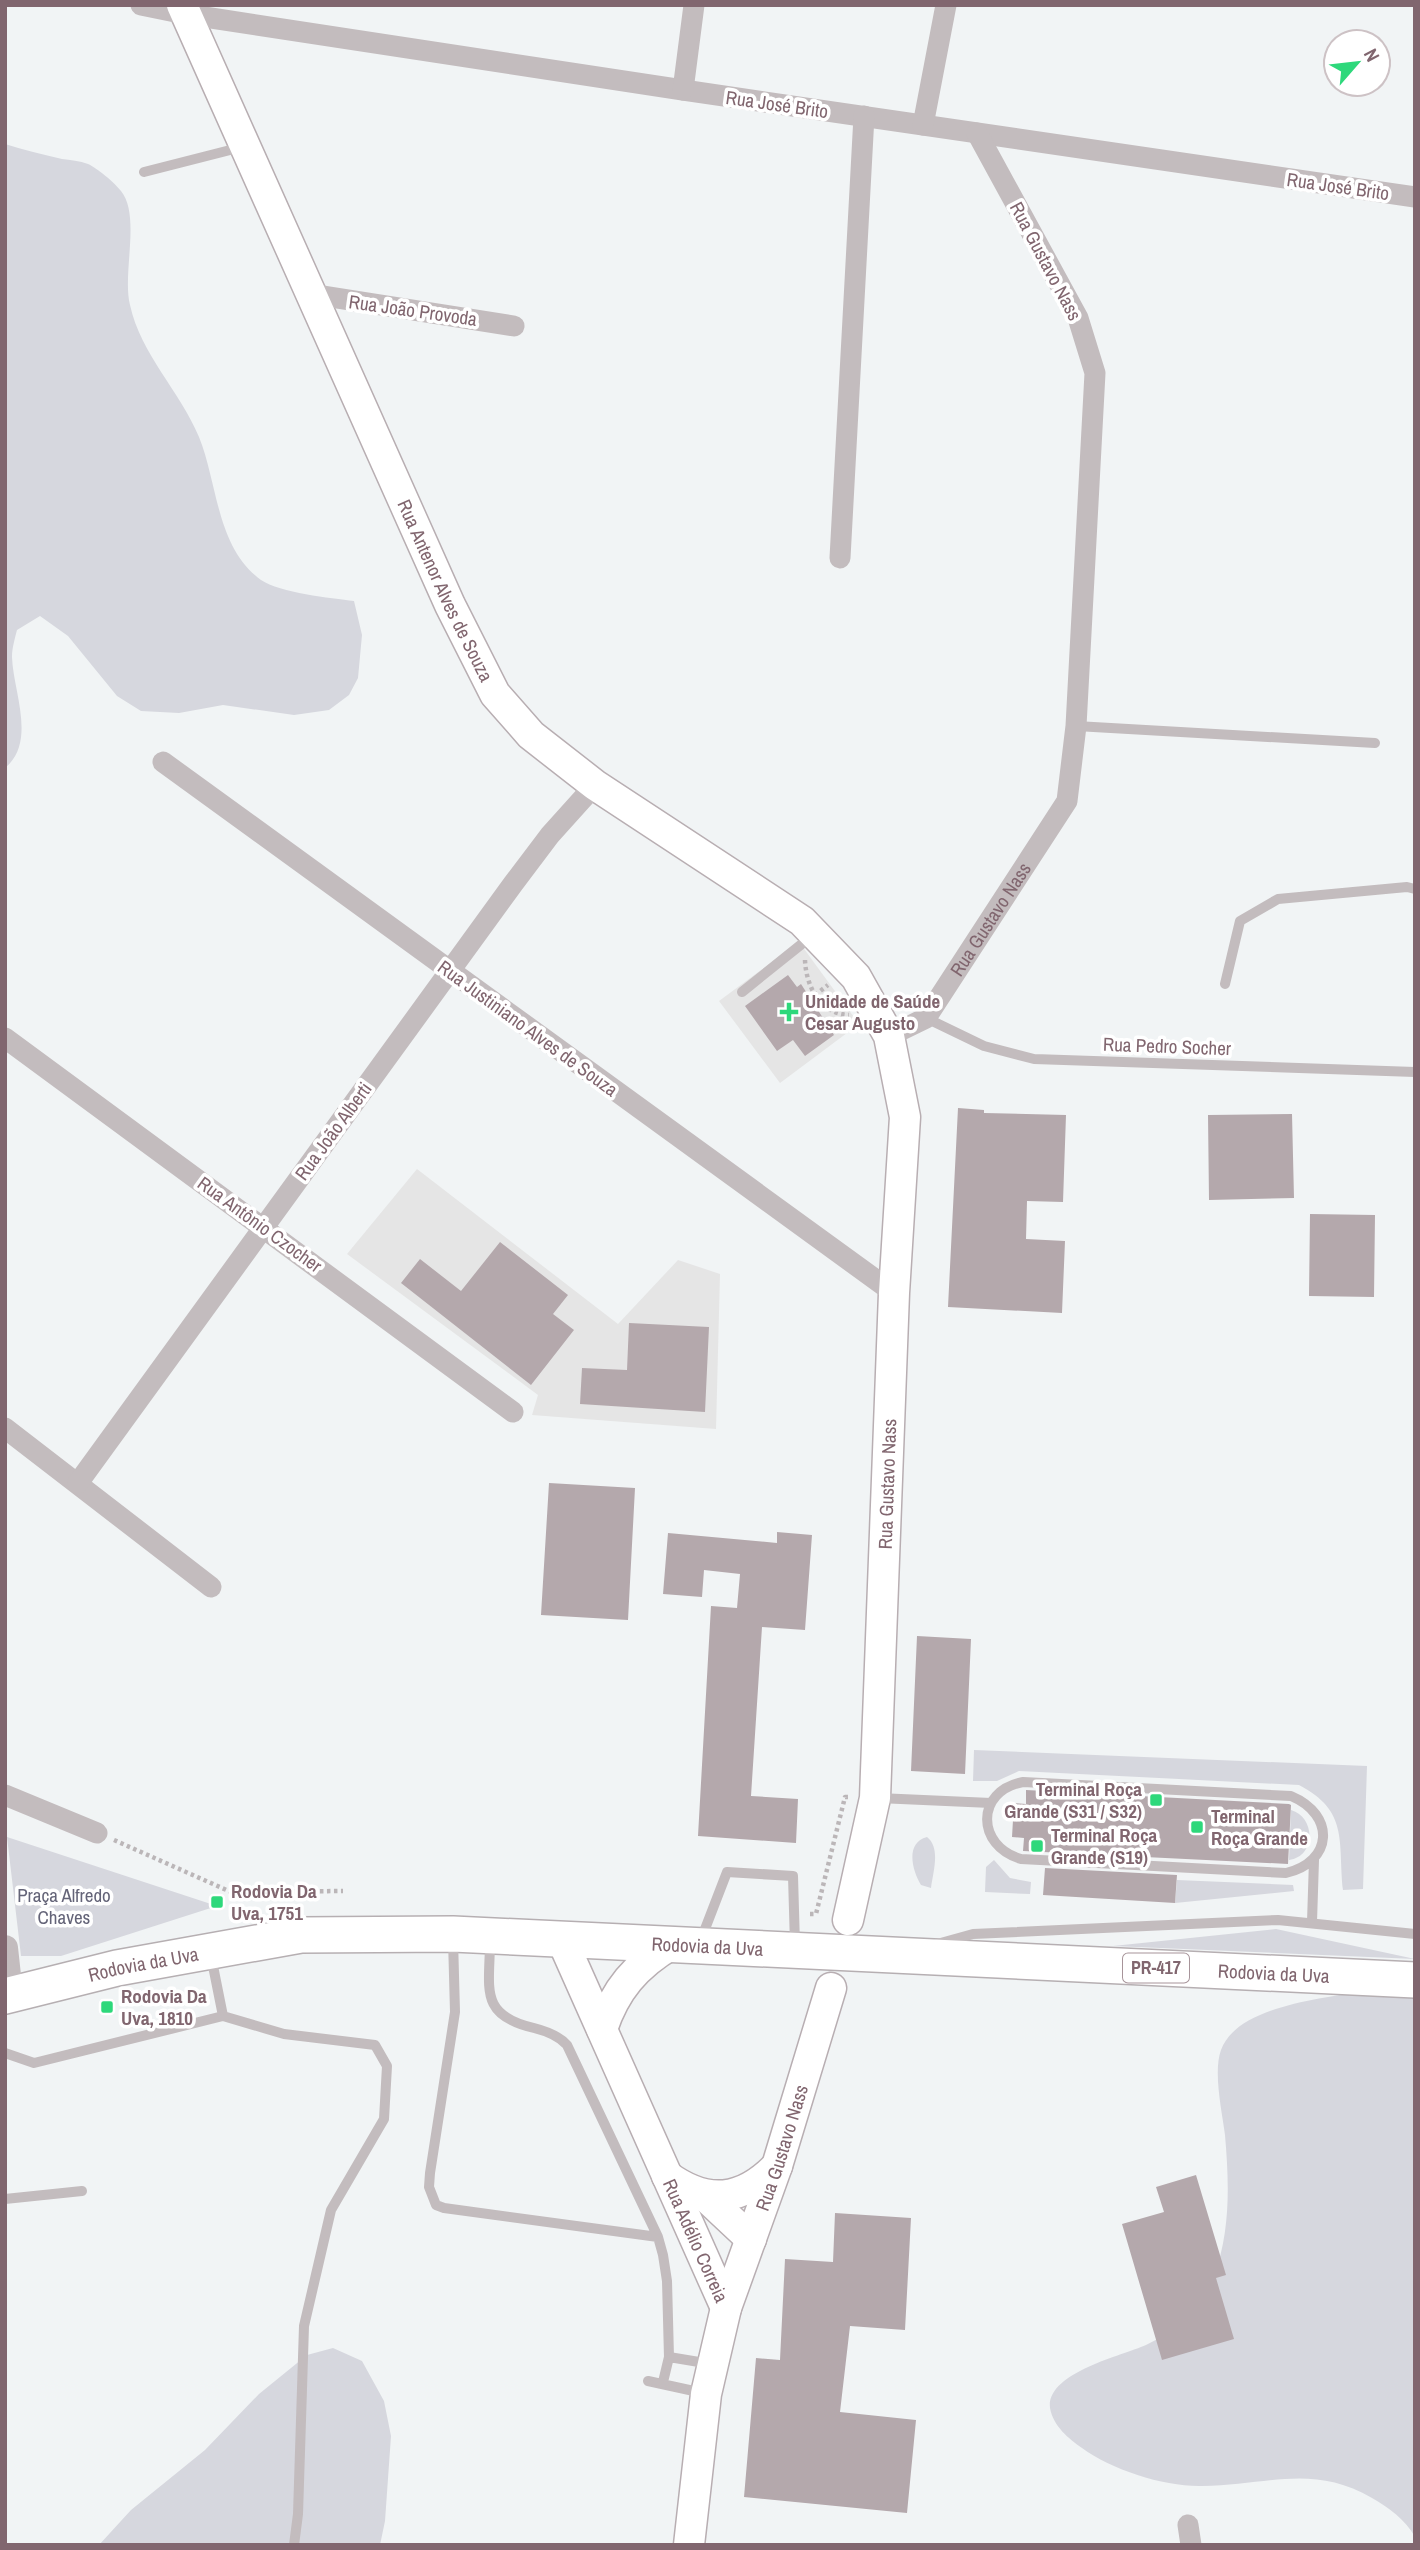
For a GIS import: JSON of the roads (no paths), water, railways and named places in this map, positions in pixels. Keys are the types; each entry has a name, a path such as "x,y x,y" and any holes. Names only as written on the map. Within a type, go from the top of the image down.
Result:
{"highway":[{"name":"Rodovia da Uva","path":"8,1995 117,1968 301,1935 490,1935 795,1952 1415,1980"}],"main road":[{"name":"Rua Antenor Alves de Souza","path":"184,10 450,605 495,694 531,735 595,785 802,921 856,977 889,1036"},
{"name":"Rua Gustavo Nass","path":"848,1920 875,1798 894,1293 905,1117 889,1036"},
{"name":"Rua Adélio Correia","path":"562,1940 726,2308 706,2394 690,2545"},
{"path":"602,2029 617,1994 641,1965 685,1945"},
{"name":"Rua Gustavo Nass","path":"726,2308 777,2166 831,1988"},
{"path":"667,2176 684,2188 704,2195 725,2196 745,2191 763,2181 777,2166"},
{"path":"704,2195 751,2239"},
{"path":"691,2228 751,2239"}],"street":[{"name":"Rua José Brito","path":"141,5 683,90 1415,197"},
{"path":"683,90 694,5"},
{"path":"923,125 946,5"},
{"path":"840,558 864,116"},
{"name":"Rua Gustavo Nass","path":"926,1018 1067,801 1076,726 1095,373 1078,318 977,133"},
{"name":"Rua João Provoda","path":"311,294 514,326"},
{"name":"Rua Justiniano Alves de Souza","path":"163,762 894,1293"},
{"name":"Rua João Alberti","path":"78,1483 550,835 595,785"},
{"path":"889,1036 926,1018"},
{"name":"Rua Antônio Czocher","path":"5,1038 513,1412"},
{"path":"5,1428 211,1587"},
{"path":"5,1795 97,1833"},
{"path":"5,1948 8,1995"}],"lane":[{"path":"144,172 245,147"},
{"path":"1076,726 1375,743"},
{"path":"1225,984 1240,921 1278,899 1407,887 1415,889"},
{"path":"742,992 814,934"},
{"name":"Rua Pedro Socher","path":"926,1018 984,1046 1034,1059 1415,1072"},
{"path":"1023,1782 1292,1796 1312,1808 1323,1829 1322,1846 1314,1860 1302,1869 1286,1873 1021,1858 999,1849 991,1839 987,1815 991,1803 1004,1788 1023,1782"},
{"path":"875,1798 991,1803"},
{"path":"1312,1922 1314,1860"},
{"path":"685,1945 726,1872 793,1875 795,1952"},
{"path":"897,1955 973,1934 1278,1920 1415,1934"},
{"path":"453,1934 455,2012 430,2173 431,2197 436,2205 658,2237"},
{"path":"490,1935 490,1993 494,2007 501,2016 515,2023 561,2038 574,2057 658,2237 667,2281 668,2357 663,2382"},
{"path":"210,1950 223,2016"},
{"path":"5,2053 34,2063 223,2016 284,2034 375,2045 387,2066 384,2119 331,2210 304,2326 298,2514 294,2545"},
{"path":"5,2199 82,2190"},
{"path":"668,2357 713,2365"},
{"path":"648,2381 663,2382 706,2394"}],"place":[{"name":"Unidade de Saúde Cesar Augusto","path":"789,1012"},
{"name":"Terminal Roça Grande (S31 / S32)","path":"1156,1800"},
{"name":"Terminal Roça Grande","path":"1197,1827"},
{"name":"Terminal Roça Grande (S19)","path":"1037,1846"},
{"name":"Rodovia Da Uva, 1751","path":"217,1902"},
{"name":"Rodovia Da Uva, 1810","path":"107,2007"}],"park label":[{"name":"Praça Alfredo Chaves","path":"64,1906"}]}
